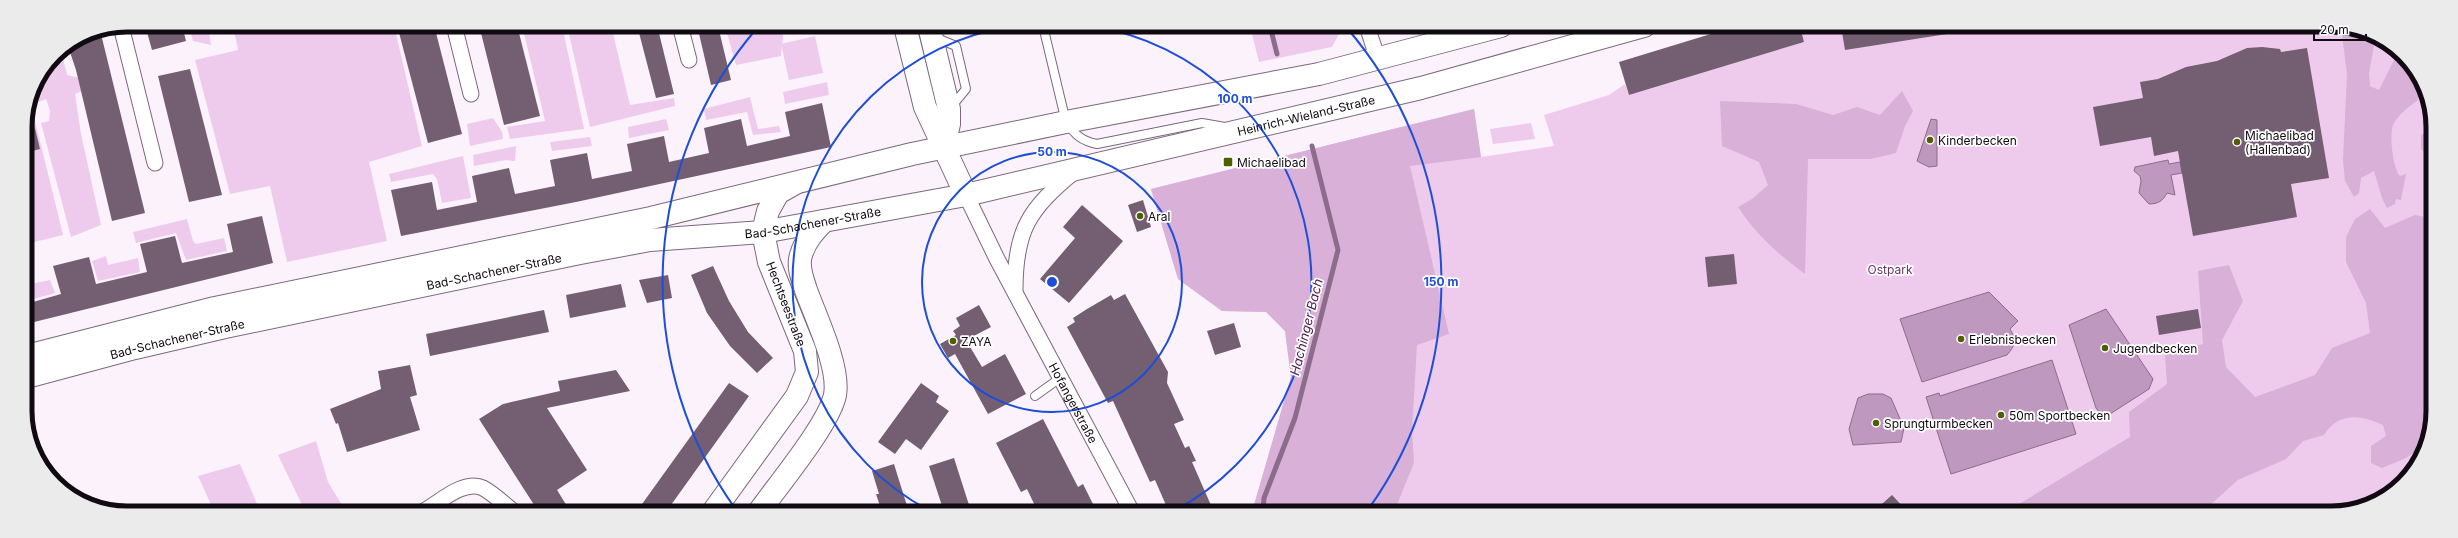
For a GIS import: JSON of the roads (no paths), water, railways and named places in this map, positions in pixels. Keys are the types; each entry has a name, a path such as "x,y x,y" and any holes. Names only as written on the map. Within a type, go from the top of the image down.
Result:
{"main road":[{"path":"906,32 925,107 933,128 944,147 966,195"},
{"path":"930,32 949,110 949,124 944,147"},
{"path":"944,147 1303,77 1378,60 1478,32"},
{"name":"Heinrich-Wieland-Straße","path":"966,195 1248,130 1421,88 1622,32"},
{"name":"Bad-Schachener-Straße","path":"32,355 208,309 651,218 800,180 944,147"},
{"path":"800,180 787,201 790,210 797,218 817,222"},
{"name":"Hechtseestraße","path":"717,506 797,396 807,372 805,351 769,262 763,232 768,211 778,193 800,180"},
{"name":"Bad-Schachener-Straße","path":"32,376 135,348 225,327 580,252 650,240 763,232 966,195"},
{"name":"Hechtseestraße","path":"763,506 822,424 832,404 835,394 835,382 829,357 800,273 800,256 808,237 817,222"}],"street":[{"path":"123,32 155,163"},
{"path":"456,32 470,94"},
{"path":"682,32 689,60"},
{"path":"1369,32 1378,60"},
{"path":"1015,293 1017,251 1026,222 1043,200 1077,169"},
{"name":"Hofangerstraße","path":"966,195 1015,293 1129,506"},
{"path":"432,506 462,488 472,485 483,488 506,506"}],"lane":[{"path":"1044,32 1066,122 1074,134 1084,141 1097,144 1202,123 1248,130"},
{"path":"1035,396 1060,378"}],"waterway":[{"name":"Hachinger Bach","path":"1272,32 1277,54"},
{"name":"Hachinger Bach","path":"1263,506 1264,498 1295,418 1338,250 1312,146"}],"place":[{"name":"Kinderbecken","path":"1930,140"},
{"name":"Michaelibad (Hallenbad)","path":"2237,142"},
{"name":"Michaelibad","path":"1228,162"},
{"name":"Aral","path":"1140,216"},
{"name":"Erlebnisbecken","path":"1961,339"},
{"name":"ZAYA","path":"953,341"},
{"name":"Jugendbecken","path":"2105,348"},
{"name":"50m Sportbecken","path":"2001,415"},
{"name":"Sprungturmbecken","path":"1876,423"}],"park label":[{"name":"Ostpark","path":"1890,269"}]}
